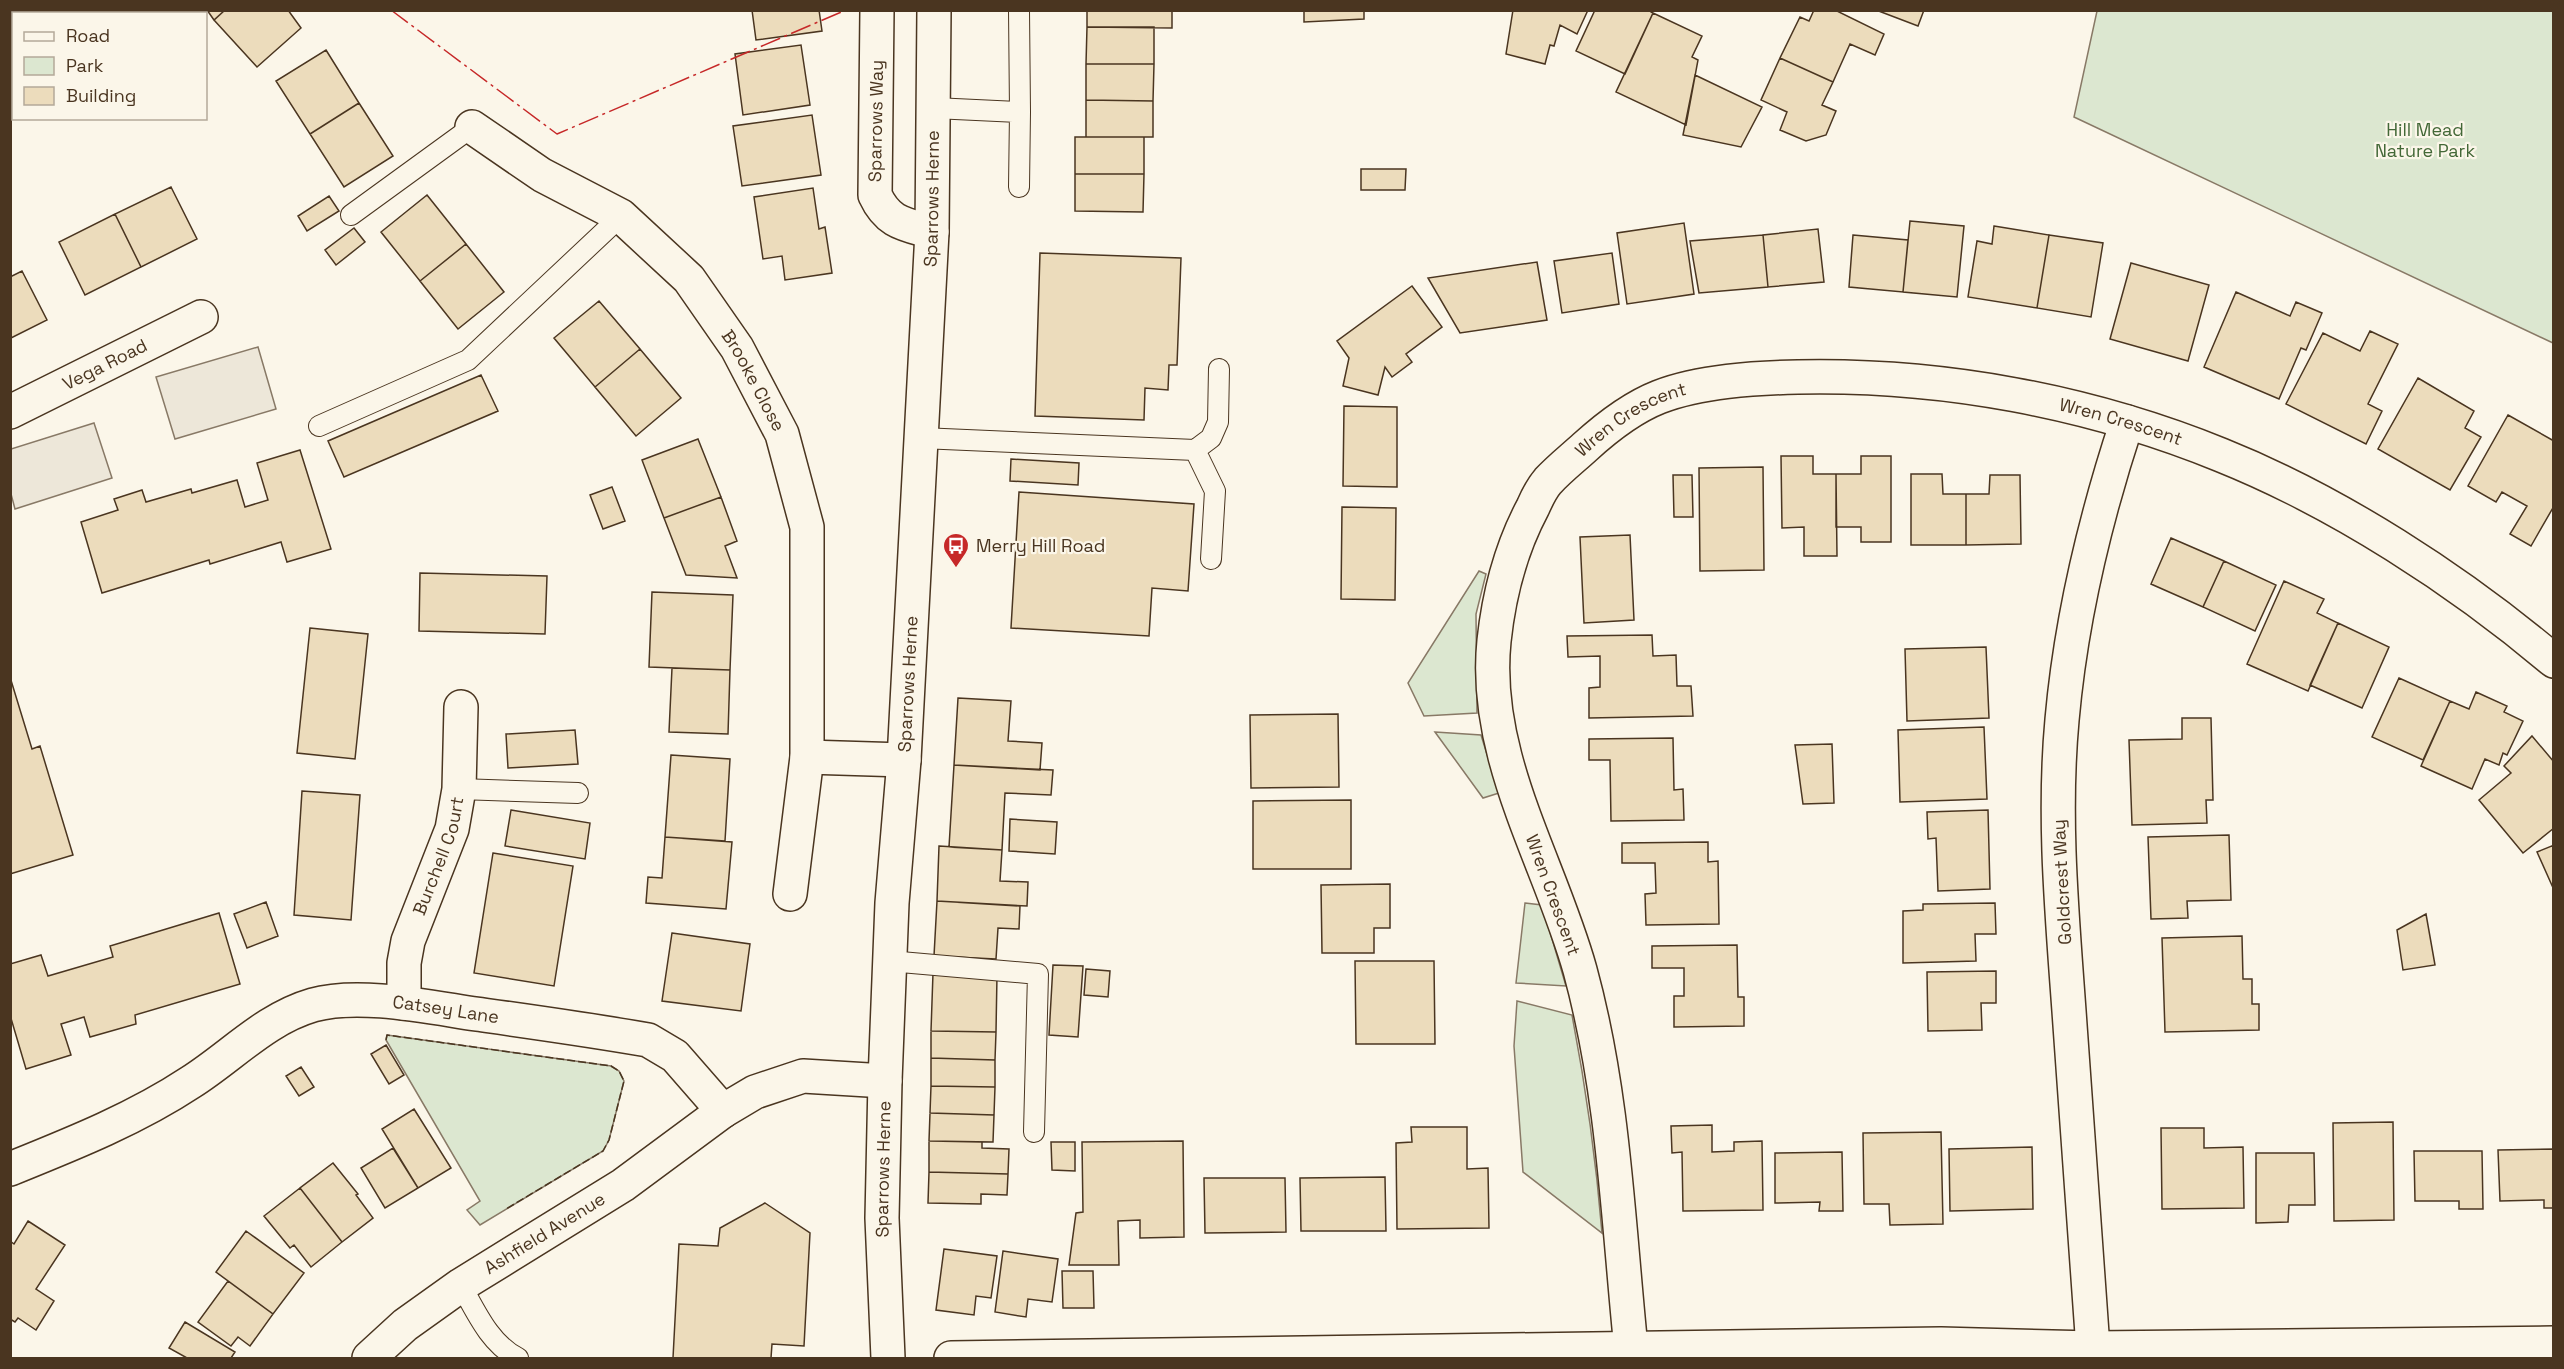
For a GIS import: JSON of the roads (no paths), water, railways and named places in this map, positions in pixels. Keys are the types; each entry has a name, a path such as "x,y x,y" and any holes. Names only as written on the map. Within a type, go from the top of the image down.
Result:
{"street":[{"name":"Sparrows Way","path":"877,10 875,195 888,215 899,223 932,232"},
{"name":"Sparrows Herne","path":"888,1359 882,1218 889,960 904,760 932,232 934,10"},
{"name":"Brooke Close","path":"472,127 542,175 621,216 689,279 737,348 782,434 807,527 807,757 790,894"},
{"name":"Vega Road","path":"10,412 201,316"},
{"name":"Wren Crescent","path":"1631,1348 1614,1148 1604,1081 1579,968 1513,785 1499,728 1493,688 1493,645 1502,588 1516,540 1545,484 1604,430 1642,405 1673,393 1764,377 1836,376 1955,385 2039,399 2127,422 2222,455 2306,495 2408,554 2478,601 2553,661"},
{"name":"Goldcrest Way","path":"2093,1348 2061,889 2058,795 2062,720 2072,642 2085,569 2127,422"},
{"name":"Burchell Court","path":"404,1003 404,963 408,941 452,829 459,789 461,707"},
{"path":"807,757 904,760"},
{"name":"Catsey Lane","path":"10,1169 102,1131 191,1083 260,1031 290,1013 316,1004 404,1003 648,1040 675,1056 723,1111"},
{"path":"723,1111 774,1084 803,1076 885,1081"},
{"name":"Ashfield Avenue","path":"369,1359 405,1325 461,1285 623,1185 723,1111"},
{"path":"951,1359 1334,1356 1631,1348 1941,1351 2093,1348 2377,1352 2553,1343"}],"lane":[{"path":"1019,10 1019,187"},
{"path":"934,108 1020,112"},
{"path":"351,215 472,127"},
{"path":"319,426 468,360 621,216"},
{"path":"921,438 1195,450 1211,438 1218,422 1219,369"},
{"path":"1195,450 1215,490 1212,559"},
{"path":"459,789 578,793"},
{"path":"889,960 1038,974 1034,1132"},
{"path":"461,1285 491,1336 507,1353 518,1359"}],"place":[{"name":"Merry Hill Road","path":"956,569"}],"park label":[{"name":"Hill Mead Nature Park","path":"2425,140"}]}
